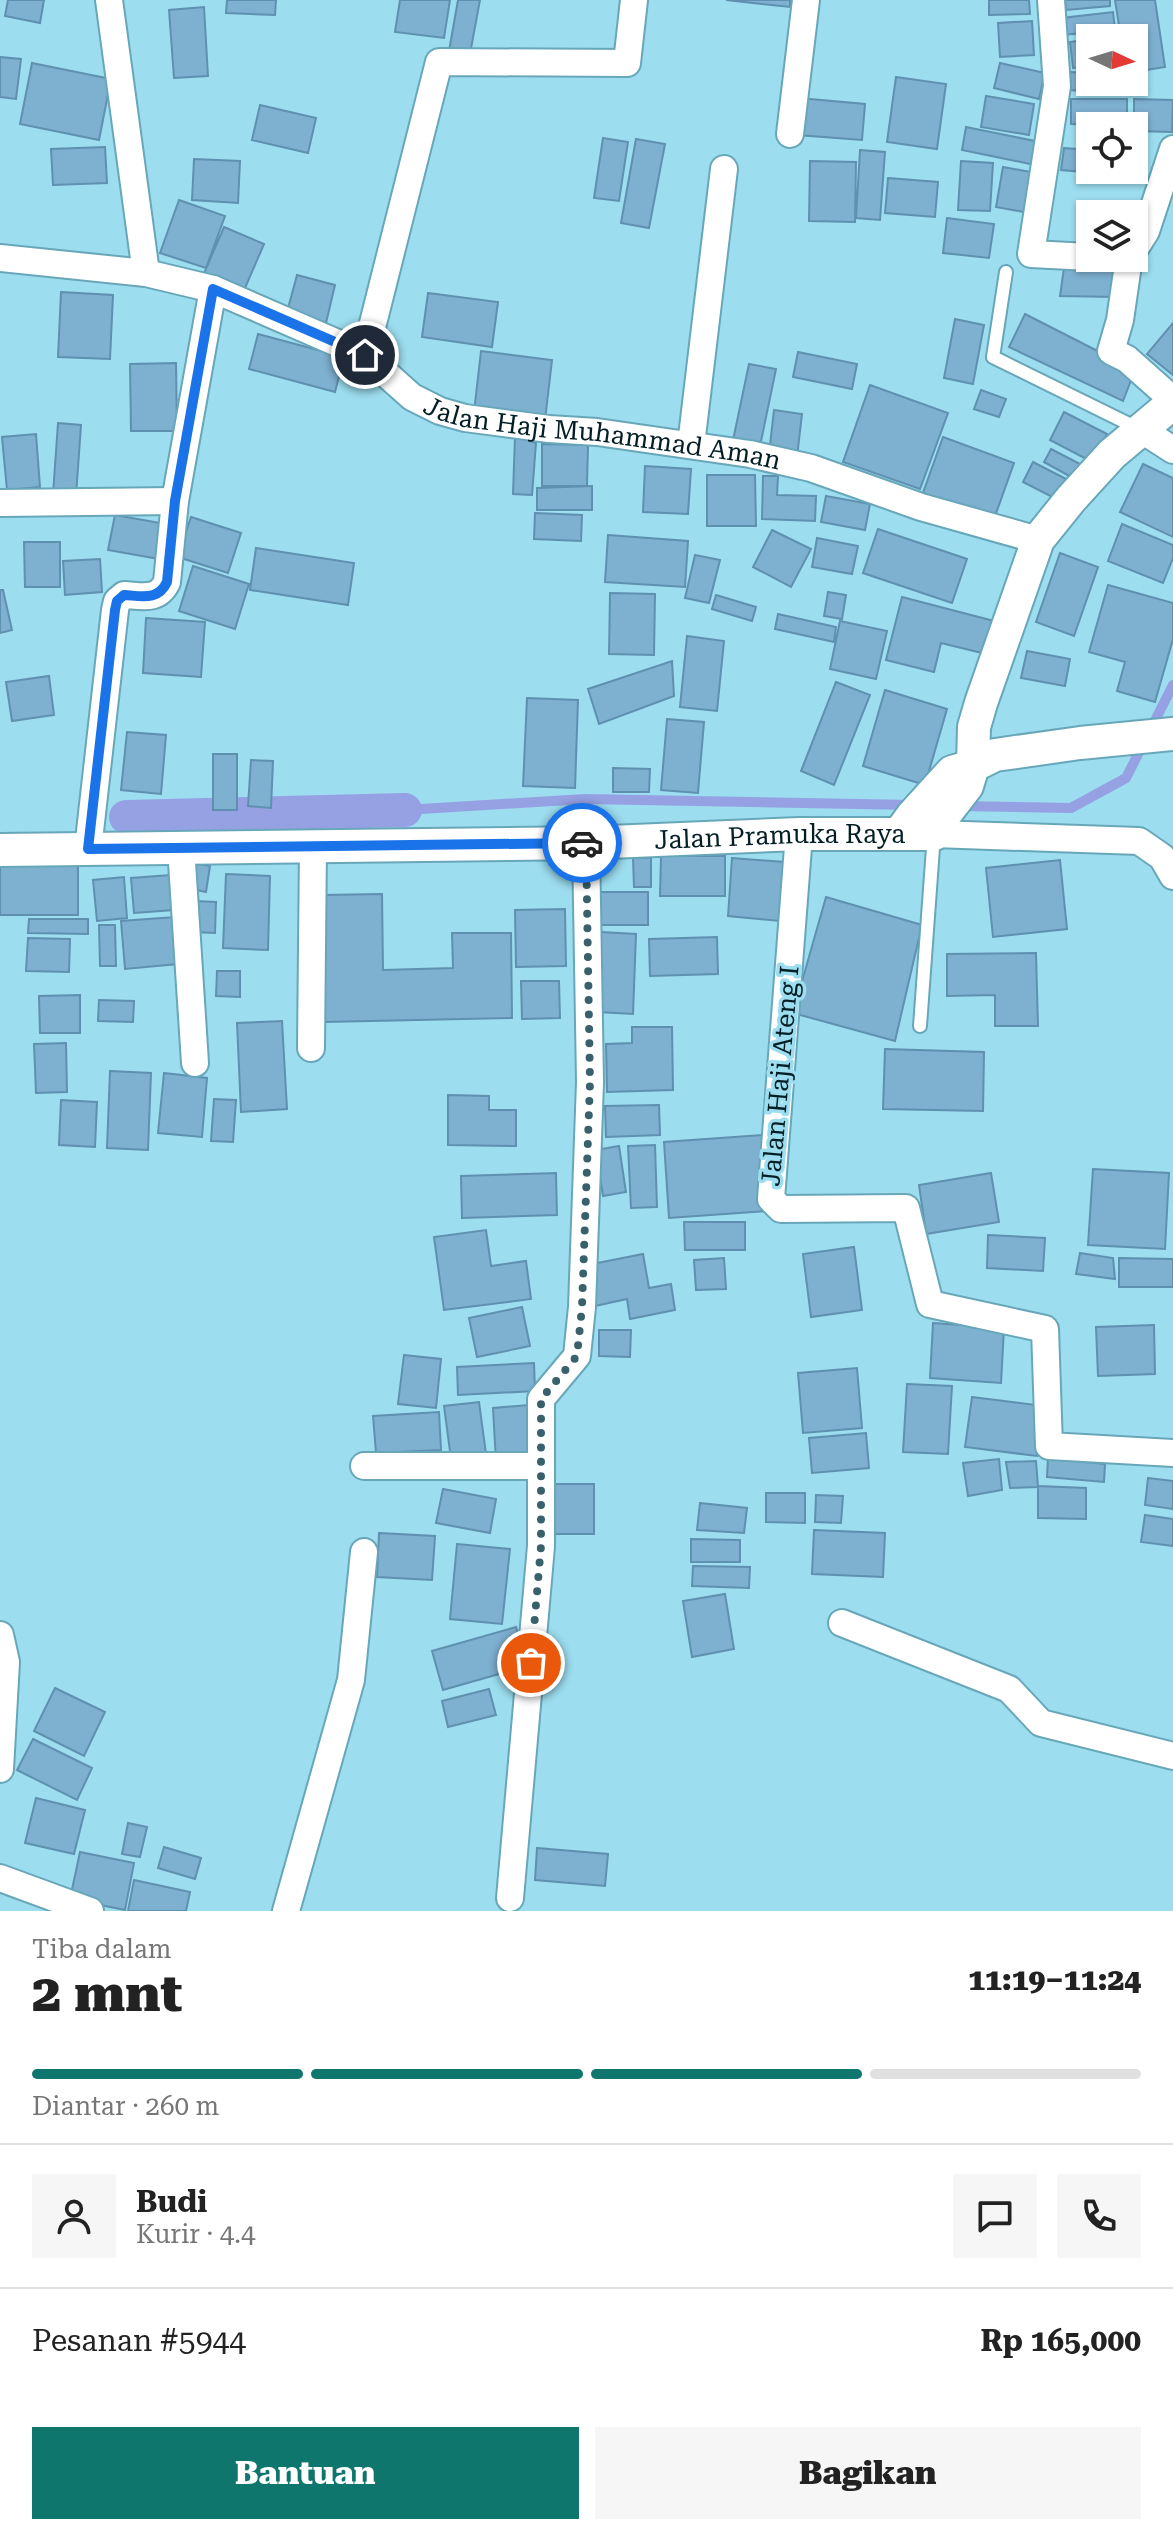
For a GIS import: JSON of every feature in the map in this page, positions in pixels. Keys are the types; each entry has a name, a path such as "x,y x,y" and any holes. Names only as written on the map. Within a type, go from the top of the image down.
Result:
{"street":[{"path":"109,0 146,273"},
{"path":"365,355 439,62 627,63 634,0"},
{"path":"790,134 806,0"},
{"path":"1051,0 1057,86 1031,254 1076,256"},
{"path":"1148,225 1173,149"},
{"path":"691,445 724,169"},
{"name":"Jalan Haji Muhammad Aman","path":"0,258 146,273 213,289 365,355 412,397 440,411 465,418 535,428 597,432 750,454 811,468 921,507 1038,540"},
{"path":"964,775 981,703 1038,540 1112,454 1173,402 1127,359 1111,351 1120,320 1123,272"},
{"path":"88,849 117,601 124,595 155,596 162,592 167,582 175,501 213,289"},
{"path":"1142,430 1173,450"},
{"path":"0,503 175,501"},
{"path":"922,825 964,775 995,755 1172,734"},
{"path":"922,825 1139,841 1162,857 1173,876"},
{"name":"Jalan Pramuka Raya","path":"0,850 586,843 799,834 922,825"},
{"name":"Jalan Haji Ateng I","path":"799,834 771,1199 781,1209 906,1208 930,1304 1045,1329 1049,1446 1173,1453"},
{"path":"510,1898 541,1546 541,1399 577,1356 582,1307 590,1082 586,843"},
{"path":"311,1048 313,846"},
{"path":"181,847 195,1063"},
{"path":"364,1466 540,1466"},
{"path":"286,1911 351,1680 364,1552"},
{"path":"842,1623 1009,1689 1041,1723 1173,1756"},
{"path":"0,1635 6,1662 0,1769"},
{"path":"0,1878 90,1911"}],"lane":[{"path":"1006,272 993,357 1142,430"},
{"path":"920,1026 922,825"}],"building":[{"path":"8,0 44,0 40,23 5,16"},
{"path":"227,0 276,0 275,15 226,13"},
{"path":"400,0 450,0 444,38 395,32"},
{"path":"458,0 480,0 470,54 449,51"},
{"path":"726,0 790,0 790,7"},
{"path":"989,0 1029,0 1030,14 989,15"},
{"path":"1065,0 1110,0 1110,6 1066,10"},
{"path":"1115,0 1155,0 1165,67 1148,70 1148,24 1119,24"},
{"path":"204,7 208,76 174,78 169,10"},
{"path":"1113,12 1114,24 1076,24 1076,34 1063,35 1062,18"},
{"path":"1032,21 1034,55 1000,57 998,23"},
{"path":"1076,41 1076,68 1073,68 1070,42"},
{"path":"0,57 21,59 16,99 0,97"},
{"path":"32,63 111,79 99,140 20,124"},
{"path":"1000,63 1045,73 1039,99 994,88"},
{"path":"1070,72 1076,72 1076,90 1069,90"},
{"path":"896,77 946,84 937,149 887,142"},
{"path":"986,96 1034,104 1029,135 981,127"},
{"path":"799,98 865,104 862,140 797,135"},
{"path":"1071,99 1127,99 1127,112 1076,112 1076,124 1071,124"},
{"path":"1134,99 1173,100 1172,132 1148,131 1148,112 1134,112"},
{"path":"260,105 316,118 308,153 252,140"},
{"path":"966,127 1040,142 1035,165 962,150"},
{"path":"603,138 628,142 619,201 594,198"},
{"path":"636,139 665,144 649,228 621,223"},
{"path":"105,147 107,183 53,185 51,149"},
{"path":"1064,148 1076,149 1076,171 1061,170"},
{"path":"860,150 885,152 880,220 856,218"},
{"path":"194,159 240,161 238,203 192,200"},
{"path":"810,161 856,162 855,222 809,221"},
{"path":"961,161 993,163 990,211 958,210"},
{"path":"1003,167 1031,172 1024,212 996,207"},
{"path":"888,178 938,182 935,217 885,213"},
{"path":"179,200 225,216 206,268 160,253"},
{"path":"947,218 994,224 989,258 943,253"},
{"path":"224,227 264,244 242,295 202,278"},
{"path":"1065,261 1076,263 1076,272 1118,272 1116,297 1060,296"},
{"path":"297,275 335,285 326,323 287,312"},
{"path":"61,292 113,295 110,359 58,357"},
{"path":"428,293 498,302 492,347 422,337"},
{"path":"1025,314 1135,370 1123,401 1009,347"},
{"path":"955,319 984,325 973,384 944,378"},
{"path":"1173,323 1173,375 1147,354"},
{"path":"258,334 344,357 335,392 249,369"},
{"path":"481,351 552,360 545,420 474,412"},
{"path":"798,352 857,364 852,389 793,377"},
{"path":"176,363 177,431 131,431 130,364"},
{"path":"749,364 776,369 759,451 732,445"},
{"path":"870,385 948,413 920,489 843,462"},
{"path":"981,390 1006,399 999,417 974,409"},
{"path":"774,410 802,414 797,457 769,454"},
{"path":"1064,412 1107,434 1092,462 1050,440"},
{"path":"58,423 81,425 76,496 53,494"},
{"path":"36,434 40,487 7,490 2,437"},
{"path":"515,436 536,443 532,495 513,494"},
{"path":"943,437 1014,463 994,519 923,493"},
{"path":"542,444 588,445 587,486 542,486"},
{"path":"1051,449 1080,464 1073,478 1044,462"},
{"path":"1033,462 1070,481 1060,501 1023,482"},
{"path":"1143,464 1173,478 1173,537 1120,512"},
{"path":"645,466 691,469 688,514 643,512"},
{"path":"707,475 755,475 756,526 707,526"},
{"path":"763,476 778,476 777,495 816,496 815,521 762,519"},
{"path":"592,486 592,510 537,510 537,488"},
{"path":"826,496 870,504 865,530 821,522"},
{"path":"535,513 582,515 581,541 534,539"},
{"path":"115,515 166,524 159,559 108,550"},
{"path":"191,517 241,533 228,573 178,557"},
{"path":"1122,524 1173,545 1173,558 1163,583 1108,561"},
{"path":"878,529 967,559 952,603 863,573"},
{"path":"772,530 811,549 791,587 753,567"},
{"path":"608,535 688,541 685,587 605,582"},
{"path":"817,538 858,546 852,574 812,567"},
{"path":"24,542 60,542 60,587 25,587"},
{"path":"256,548 354,563 348,605 250,590"},
{"path":"1060,553 1098,567 1074,636 1036,622"},
{"path":"695,555 720,560 709,603 685,598"},
{"path":"100,559 102,592 65,595 63,561"},
{"path":"193,566 249,584 235,629 179,611"},
{"path":"1108,585 1173,603 1173,639 1155,702 1117,691 1125,662 1089,652"},
{"path":"0,590 3,590 12,630 0,633"},
{"path":"828,592 846,595 842,619 824,616"},
{"path":"610,593 655,594 654,655 609,654"},
{"path":"716,595 756,607 752,621 712,609"},
{"path":"902,597 994,621 986,654 941,643 934,672 886,660"},
{"path":"778,614 836,627 834,642 775,629"},
{"path":"146,618 205,622 201,677 143,673"},
{"path":"840,621 887,631 876,679 830,669"},
{"path":"687,636 724,641 717,711 680,707"},
{"path":"1027,651 1070,659 1065,686 1021,678"},
{"path":"672,661 674,696 599,724 588,689"},
{"path":"49,676 54,715 12,721 6,682"},
{"path":"836,682 870,695 834,785 801,771"},
{"path":"885,690 947,709 925,785 863,766"},
{"path":"527,698 578,700 575,788 523,786"},
{"path":"667,719 704,722 698,793 661,790"},
{"path":"127,732 166,735 161,794 121,790"},
{"path":"213,754 237,754 237,810 213,810"},
{"path":"251,760 273,761 271,808 248,806"},
{"path":"613,768 650,769 649,792 613,792"},
{"path":"661,856 725,856 725,896 660,896"},
{"path":"633,858 651,858 651,887 634,887"},
{"path":"732,858 784,862 780,921 728,916"},
{"path":"1060,860 1067,929 993,937 986,868"},
{"path":"192,863 210,866 206,892 187,888"},
{"path":"0,864 78,864 78,915 0,915"},
{"path":"226,874 270,876 268,950 223,948"},
{"path":"171,875 174,910 134,913 131,878"},
{"path":"124,877 127,918 97,921 93,880"},
{"path":"595,892 648,892 648,925 596,925"},
{"path":"382,894 383,970 453,968 452,933 511,933 512,1018 325,1022 322,895"},
{"path":"826,897 922,925 895,1041 793,1013"},
{"path":"194,901 216,902 215,933 192,932"},
{"path":"565,909 566,966 516,967 515,910"},
{"path":"175,917 178,964 125,969 121,921"},
{"path":"29,919 88,919 88,934 28,933"},
{"path":"99,925 115,925 116,966 100,966"},
{"path":"601,932 636,934 633,1014 598,1012"},
{"path":"717,937 718,974 650,976 649,939"},
{"path":"28,938 70,939 69,972 26,971"},
{"path":"1036,953 1038,1026 995,1026 995,995 947,996 947,954"},
{"path":"217,971 240,971 240,997 216,996"},
{"path":"521,981 559,981 560,1018 522,1019"},
{"path":"80,995 80,1033 40,1033 39,996"},
{"path":"99,1000 134,1001 133,1022 98,1021"},
{"path":"282,1021 287,1109 241,1112 237,1023"},
{"path":"632,1027 672,1027 673,1090 607,1092 606,1044 632,1043"},
{"path":"66,1043 67,1092 36,1093 34,1044"},
{"path":"885,1049 984,1052 983,1111 883,1109"},
{"path":"110,1071 151,1073 148,1150 107,1148"},
{"path":"164,1073 207,1078 202,1137 158,1133"},
{"path":"448,1095 489,1096 489,1110 516,1110 516,1146 448,1145"},
{"path":"214,1099 236,1100 233,1142 211,1141"},
{"path":"61,1100 97,1102 95,1147 59,1145"},
{"path":"659,1105 660,1135 606,1137 605,1106"},
{"path":"762,1135 767,1211 669,1218 664,1142"},
{"path":"655,1145 657,1207 631,1208 628,1146"},
{"path":"619,1146 626,1192 603,1196 596,1150"},
{"path":"1093,1169 1169,1173 1165,1249 1088,1245"},
{"path":"556,1173 557,1215 462,1218 461,1176"},
{"path":"991,1173 999,1222 926,1234 919,1185"},
{"path":"684,1222 745,1222 745,1250 685,1250"},
{"path":"486,1230 491,1266 526,1261 531,1299 444,1310 434,1237"},
{"path":"988,1235 1045,1238 1043,1271 987,1268"},
{"path":"854,1247 862,1310 811,1317 803,1254"},
{"path":"1080,1253 1113,1258 1115,1279 1076,1274"},
{"path":"643,1254 649,1288 671,1284 675,1310 630,1319 627,1299 595,1306 587,1265"},
{"path":"724,1258 726,1289 696,1290 694,1260"},
{"path":"1119,1258 1173,1259 1173,1287 1119,1287"},
{"path":"522,1307 530,1346 477,1357 469,1318"},
{"path":"933,1323 1004,1328 1001,1383 930,1378"},
{"path":"1154,1325 1155,1374 1098,1376 1096,1327"},
{"path":"599,1330 631,1330 630,1357 599,1356"},
{"path":"404,1355 441,1359 436,1408 398,1404"},
{"path":"534,1363 535,1391 458,1395 457,1367"},
{"path":"857,1368 862,1428 803,1433 798,1373"},
{"path":"907,1384 952,1386 948,1454 903,1452"},
{"path":"972,1397 1044,1406 1037,1456 965,1447"},
{"path":"479,1402 486,1454 451,1459 444,1406"},
{"path":"529,1405 533,1459 496,1462 493,1408"},
{"path":"439,1412 441,1450 376,1453 373,1416"},
{"path":"866,1433 869,1468 812,1473 809,1438"},
{"path":"1048,1458 1105,1464 1104,1482 1047,1477"},
{"path":"999,1459 1002,1490 968,1496 963,1463"},
{"path":"1036,1461 1038,1487 1010,1488 1006,1462"},
{"path":"1148,1478 1173,1481 1173,1509 1145,1505"},
{"path":"548,1484 594,1484 594,1534 549,1534"},
{"path":"1038,1486 1086,1488 1086,1519 1038,1518"},
{"path":"443,1489 496,1499 490,1533 436,1523"},
{"path":"766,1493 805,1493 805,1523 766,1522"},
{"path":"816,1495 843,1496 841,1523 815,1522"},
{"path":"700,1503 747,1508 744,1533 697,1530"},
{"path":"1145,1515 1173,1519 1173,1546 1141,1542"},
{"path":"814,1530 885,1533 883,1577 812,1574"},
{"path":"379,1533 435,1536 432,1580 377,1577"},
{"path":"691,1539 740,1540 740,1562 691,1562"},
{"path":"457,1544 510,1549 502,1624 450,1619"},
{"path":"693,1566 750,1567 749,1588 692,1586"},
{"path":"725,1594 734,1649 692,1657 683,1601"},
{"path":"516,1627 527,1666 443,1690 432,1651"},
{"path":"55,1688 105,1712 84,1756 34,1731"},
{"path":"489,1689 496,1715 448,1727 442,1701"},
{"path":"33,1739 92,1768 77,1800 17,1770"},
{"path":"36,1798 85,1810 74,1854 25,1843"},
{"path":"128,1823 147,1827 140,1857 122,1854"},
{"path":"164,1847 201,1858 195,1879 158,1868"},
{"path":"537,1848 608,1854 605,1886 535,1880"},
{"path":"80,1852 134,1863 125,1910 70,1899"},
{"path":"134,1880 190,1892 186,1911 128,1911"}],"waterway":[{"path":"958,806 1071,808 1126,778 1173,685"},
{"path":"405,810 585,799 914,805"},
{"path":"126,817 405,810"}],"way so far":[{"path":"531,1663 541,1546 541,1399 577,1356 582,1307 590,1082 586,843 582,843"}],"route":[{"path":"365,355 213,289 175,501 167,582 162,592 155,596 124,595 117,601 88,849 582,843"}]}
